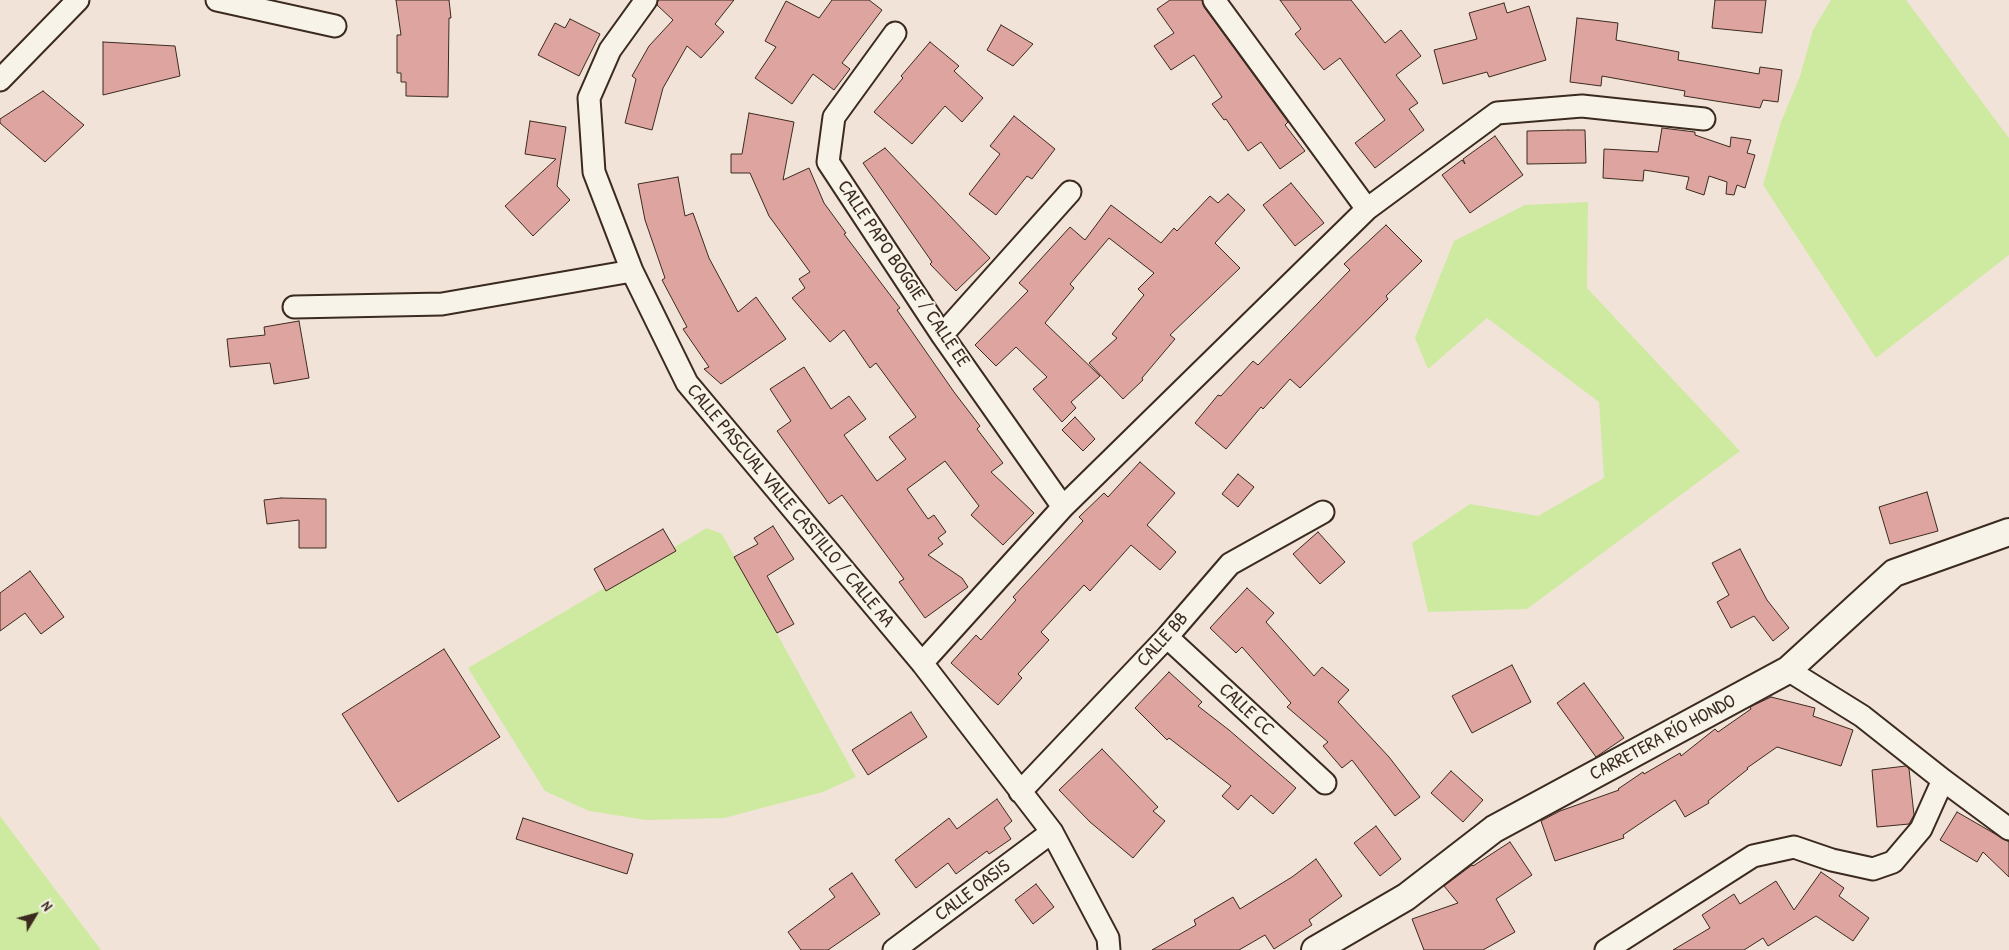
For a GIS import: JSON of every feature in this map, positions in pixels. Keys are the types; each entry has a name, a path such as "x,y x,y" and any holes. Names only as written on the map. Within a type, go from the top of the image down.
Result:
{"street":[{"path":"0,80 78,0"},
{"path":"217,0 335,26"},
{"name":"CALLE PASCUAL VALLE CASTILLO / CALLE AA","path":"646,0 610,50 589,98 594,172 632,271 687,383 922,664 1052,832 1108,938 1109,950"},
{"path":"1214,0 1367,209"},
{"name":"CALLE PAPO BOGGIE / CALLE EE","path":"894,33 834,117 828,162 942,335 1063,507"},
{"path":"922,664 1063,507 1367,209 1497,113 1582,106 1704,119"},
{"path":"942,335 1070,192"},
{"path":"294,306 442,304 632,271"},
{"name":"CALLE BB","path":"1020,792 1167,637 1230,564 1323,512"},
{"name":"CARRETERA RÍO HONDO","path":"1316,950 1406,897 1494,828 1788,670 1894,573 2009,532"},
{"name":"CALLE CC","path":"1167,637 1325,783"},
{"path":"1788,670 1862,716 2009,829"},
{"path":"1606,950 1753,856 1794,847 1832,860 1873,869 1893,862 1921,829 1943,780"},
{"name":"CALLE OASIS","path":"894,950 1052,832"}],"green space":[{"path":"1831,0 1906,0 2009,138 2009,255 1876,358 1763,185 1781,122 1800,76 1813,30"},
{"path":"1588,202 1587,288 1740,451 1527,609 1428,612 1412,543 1470,504 1538,516 1604,478 1599,402 1487,318 1428,369 1415,338 1454,241 1525,205"},
{"path":"707,528 722,534 856,777 823,792 724,818 646,820 589,811 545,791 468,668"},
{"path":"0,816 101,950 0,950"}],"building":[{"path":"396,0 449,0 451,18 449,18 448,97 406,96 406,82 401,82 401,73 397,73 397,35 401,35"},
{"path":"658,0 734,0 715,24 724,32 701,58 687,46 663,88 652,130 625,123 636,79 632,76 649,46 673,20 657,5"},
{"path":"832,0 869,0 882,10 842,63 850,69 834,90 813,74 792,104 755,78 776,47 765,41 786,1 819,18"},
{"path":"1170,0 1202,0 1204,7 1288,122 1285,125 1305,151 1280,169 1261,142 1248,151 1226,119 1224,120 1212,104 1222,97 1194,55 1171,70 1154,46 1174,33 1157,9"},
{"path":"1280,0 1351,0 1385,43 1401,30 1421,56 1396,75 1418,103 1409,109 1424,130 1375,168 1355,143 1385,120 1340,58 1324,70 1295,34 1301,29"},
{"path":"1715,0 1766,0 1762,33 1712,28"},
{"path":"1504,3 1507,13 1529,6 1546,60 1489,77 1487,72 1443,84 1434,50 1477,39 1469,13"},
{"path":"1577,18 1618,23 1616,40 1679,52 1678,60 1759,74 1760,67 1782,70 1778,102 1763,100 1760,108 1684,96 1685,91 1602,76 1601,86 1570,82"},
{"path":"570,19 600,34 579,76 538,55 555,23 565,28"},
{"path":"1001,25 1033,44 1013,66 987,50"},
{"path":"103,42 175,46 180,76 103,95"},
{"path":"930,42 959,66 954,71 983,98 962,122 945,106 912,144 874,112"},
{"path":"43,91 84,125 45,162 0,123 0,119"},
{"path":"749,113 794,122 783,180 809,168 824,203 846,233 844,234 900,308 897,310 980,426 977,429 1003,463 991,472 1034,513 1003,545 971,515 979,506 945,461 907,489 928,519 934,515 946,532 938,538 943,544 928,555 962,578 968,587 925,618 899,582 904,579 842,495 829,504 777,431 791,421 770,389 804,367 831,409 849,396 866,419 844,435 877,481 906,459 889,437 916,417 876,363 870,368 844,330 830,342 792,298 805,288 799,279 810,272 769,216 750,173 731,173 731,154 742,154"},
{"path":"1014,116 1055,149 1032,179 1027,176 996,215 969,194 1000,154 990,146"},
{"path":"530,121 566,127 557,186 570,200 533,236 505,206 556,159 525,154"},
{"path":"1662,128 1695,132 1695,135 1730,147 1731,137 1751,140 1747,153 1755,155 1745,188 1737,185 1734,195 1726,194 1727,182 1709,176 1704,195 1686,189 1689,177 1644,170 1643,181 1603,178 1604,149 1658,152"},
{"path":"1585,130 1586,163 1527,164 1527,131"},
{"path":"1495,136 1523,175 1470,213 1442,175 1462,160 1465,164 1463,159"},
{"path":"885,148 990,258 956,291 930,264 932,262 863,163"},
{"path":"678,177 685,216 693,213 709,258 738,312 756,297 786,339 721,384 704,369 709,367 683,329 687,327 662,280 665,278 645,220 638,184"},
{"path":"1291,183 1324,223 1295,246 1263,205"},
{"path":"1228,194 1245,210 1215,243 1240,268 1170,335 1175,339 1142,378 1143,380 1123,399 1089,363 1117,338 1112,334 1144,295 1138,289 1154,273 1109,238 1070,284 1074,288 1045,323 1100,376 1071,402 1076,408 1062,422 1033,389 1047,377 1016,347 996,366 975,345 1028,291 1019,283 1070,227 1085,240 1111,205 1161,243 1174,228 1177,231 1210,196 1218,203"},
{"path":"1386,225 1422,261 1386,296 1388,299 1300,388 1290,379 1263,409 1261,407 1226,449 1195,423 1218,395 1221,396 1253,361 1258,365 1350,270 1344,264"},
{"path":"299,321 309,378 274,384 270,363 230,367 227,339 265,335 264,327"},
{"path":"1075,417 1095,439 1083,451 1062,430"},
{"path":"1140,462 1175,493 1147,525 1176,552 1160,570 1131,545 1090,591 1084,585 1041,632 1049,640 1018,674 1022,678 998,705 951,663 976,635 981,640 1016,600 1013,597 1083,521 1079,517 1104,493 1108,497"},
{"path":"1238,474 1254,487 1238,507 1222,494"},
{"path":"1927,492 1938,531 1890,544 1879,507"},
{"path":"281,498 326,499 326,548 299,548 299,520 267,524 264,500"},
{"path":"773,526 794,559 767,576 794,624 777,633 734,557 758,544 754,538"},
{"path":"663,529 676,551 606,591 594,569"},
{"path":"1318,532 1345,562 1320,584 1293,554"},
{"path":"1740,549 1767,600 1789,628 1773,641 1754,616 1731,628 1717,602 1729,595 1712,563"},
{"path":"30,571 64,617 41,634 25,613 0,631 0,593"},
{"path":"1247,588 1274,613 1266,622 1314,676 1322,667 1349,690 1338,702 1389,757 1420,797 1395,816 1352,760 1342,768 1323,746 1328,742 1287,707 1291,703 1242,647 1236,653 1210,628"},
{"path":"444,649 500,737 398,802 342,714"},
{"path":"1512,665 1531,702 1472,733 1452,696"},
{"path":"1169,672 1202,702 1198,706 1296,788 1273,814 1251,795 1238,810 1222,796 1231,786 1169,738 1167,740 1135,708"},
{"path":"1584,683 1624,738 1596,757 1557,703"},
{"path":"1771,697 1815,708 1813,716 1853,730 1841,766 1777,747 1747,768 1708,801 1709,803 1685,817 1675,800 1623,835 1624,838 1555,861 1541,821 1560,811 1619,790 1643,772 1644,774 1680,753 1681,756 1715,729 1718,732 1751,709 1750,707"},
{"path":"911,712 927,737 868,775 852,750"},
{"path":"1102,749 1158,807 1153,811 1165,821 1133,858 1090,822 1059,790"},
{"path":"1906,766 1909,769 1914,815 1909,824 1877,827 1872,770"},
{"path":"1451,771 1483,800 1463,822 1431,793"},
{"path":"997,799 1012,821 1004,828 1011,839 989,854 987,851 956,874 948,863 916,888 895,860 949,818 957,829"},
{"path":"1957,812 2009,842 2009,877 1983,852 1977,862 1940,840"},
{"path":"523,818 633,854 627,874 516,839"},
{"path":"1376,826 1401,859 1380,876 1354,843"},
{"path":"1510,842 1532,875 1496,899 1515,932 1483,950 1424,950 1412,919 1458,903 1444,886 1472,865"},
{"path":"1316,859 1342,896 1309,920 1312,925 1274,949 1265,935 1239,950 1152,950 1196,925 1194,920 1233,897 1240,909 1292,877"},
{"path":"1821,872 1844,888 1839,896 1869,918 1853,941 1816,916 1768,946 1763,938 1744,950 1673,950 1710,928 1702,915 1734,894 1740,904 1776,881 1794,910"},
{"path":"852,873 880,914 828,950 801,950 788,932 835,897 829,889"},
{"path":"1036,884 1054,907 1033,924 1015,900"}]}
